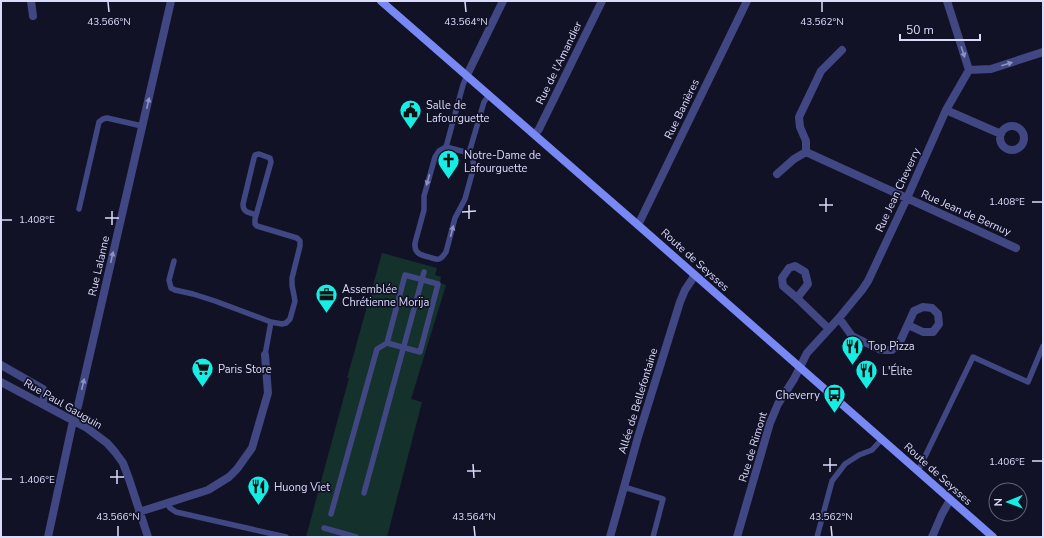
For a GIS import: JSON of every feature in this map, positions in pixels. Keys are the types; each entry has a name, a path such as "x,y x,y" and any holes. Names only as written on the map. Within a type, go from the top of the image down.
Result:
{"main road":[{"name":"Route de Seysses","path":"381,1 535,134 992,537"}],"street":[{"path":"31,1 33,16"},
{"name":"Rue Lalanne","path":"48,537 73,421 79,401 172,1"},
{"path":"467,75 503,1"},
{"name":"Rue de l'Amandier","path":"535,134 539,129 602,1"},
{"name":"Rue Banières","path":"638,225 745,2"},
{"path":"949,4 969,70 992,69 1043,52"},
{"path":"777,174 794,159 806,152 806,141 800,127 799,117 821,71 842,50"},
{"name":"Rue Jean Cheverry","path":"800,367 808,353 839,318 868,281 946,110 969,70"},
{"path":"946,110 1001,134"},
{"name":"Rue Jean de Bernuy","path":"806,152 1016,248"},
{"name":"Allée de Bellefontaine","path":"610,537 638,438 680,302 685,290 695,275"},
{"path":"797,298 829,329"},
{"path":"839,318 852,336 882,350 892,350 899,344 908,325"},
{"path":"140,512 208,490 225,480 237,469 252,448 268,393 265,355"},
{"path":"1,365 43,389 45,392 42,404"},
{"name":"Rue de Rimont","path":"737,537 770,423 778,404 800,367"},
{"name":"Rue Paul Gauguin","path":"1,382 87,428 115,452 123,463 148,537"},
{"path":"932,537 950,500"}],"lane":[{"path":"446,147 468,153 472,157 474,166 465,199 455,218 446,252 439,259 419,255 415,247 415,243 424,210 426,190 435,157 439,151 446,147 467,75"},
{"path":"468,153 484,102 489,95"},
{"path":"78,209 99,122 107,118 142,126"},
{"path":"174,261 169,280 171,288 215,301 271,322 286,324 290,319 295,301 292,278 300,242 297,238 257,226 255,224 256,215 271,162 270,158 259,154 254,158 243,204 243,209 245,211 256,215"},
{"path":"364,493 424,272"},
{"path":"331,514 377,349 386,343 406,275 438,284 420,352 386,343"},
{"path":"265,355 271,322"},
{"path":"918,471 973,357 1028,382 1043,346"},
{"path":"817,537 832,481 845,464 859,455 872,450 882,439"},
{"path":"624,487 663,499 653,537"},
{"path":"168,502 170,508 176,512 286,537"},
{"path":"324,528 356,537"}],"green space":[{"path":"382,253 437,268 435,275 441,277 440,283 446,285 411,399 422,402 387,537 306,537 349,378 347,378"}],"place":[{"name":"Salle de Lafourguette","path":"411,130"},
{"name":"Notre-Dame de Lafourguette","path":"449,180"},
{"name":"Assemblée Chrétienne Morija","path":"327,314"},
{"name":"Top Pizza","path":"852,366"},
{"name":"Paris Store","path":"203,388"},
{"name":"L'Élite","path":"867,390"},
{"name":"Cheverry","path":"835,414"},
{"name":"Huong Viet","path":"258,506"}]}
